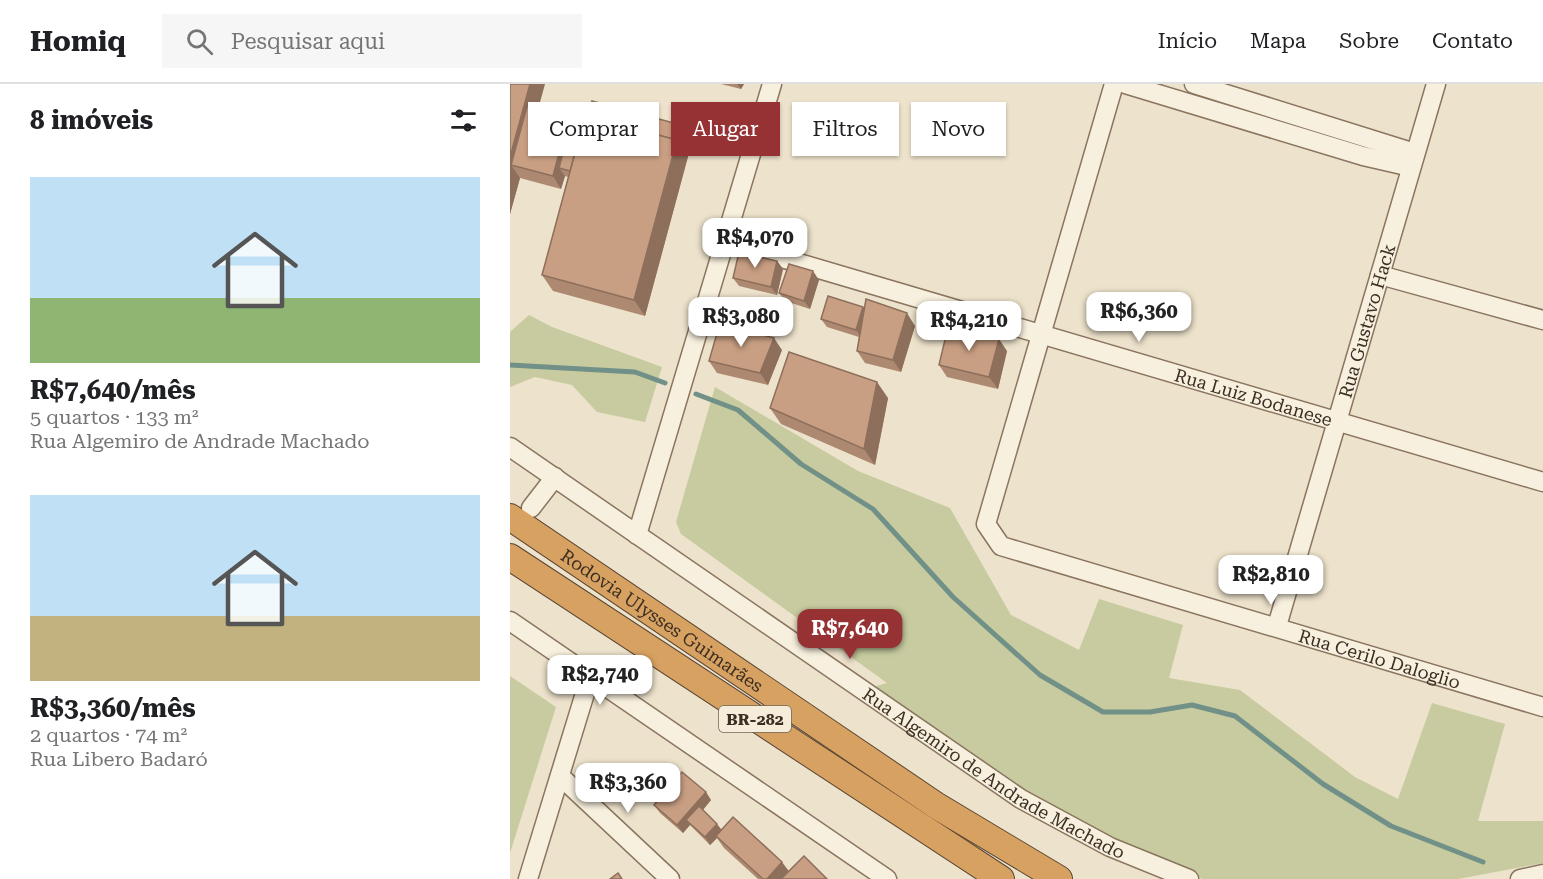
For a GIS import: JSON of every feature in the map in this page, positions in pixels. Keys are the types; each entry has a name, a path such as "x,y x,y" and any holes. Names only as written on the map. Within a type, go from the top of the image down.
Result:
{"highway":[{"name":"Rodovia Ulysses Guimarães","path":"520,513 937,806 1059,879"},
{"name":"Rodovia Ulysses Guimarães","path":"510,557 1001,879"}],"street":[{"path":"637,535 772,84"},
{"path":"1042,333 1114,84"},
{"path":"1125,84 1301,136 1413,160"},
{"path":"1194,84 1306,117 1413,160"},
{"name":"Rua Gustavo Hack","path":"1277,626 1436,84"},
{"path":"1221,113 1226,94"},
{"path":"1301,136 1306,117"},
{"name":"Rua Luiz Bodanese","path":"724,241 1543,482"},
{"path":"1380,275 1543,320"},
{"name":"Rua Cerilo Daloglio","path":"1042,333 986,524 1001,546 1277,626 1543,707"},
{"name":"Rua Algemiro de Andrade Machado","path":"510,447 1022,798 1110,847 1189,879"},
{"path":"520,513 555,477"},
{"path":"510,621 887,879"},
{"path":"528,879 590,677"},
{"path":"560,776 670,879"},
{"path":"1520,879 1543,874"}],"green space":[{"path":"529,315 552,327 662,367 645,422 597,412 572,385 535,377 510,387 510,332"},
{"path":"715,387 858,471 950,508 1011,615 1079,650 1099,599 1183,625 1169,678 1240,690 1355,777 1398,799 1432,703 1505,724 1478,821 1543,821 1543,863 1458,879 1203,879 1183,873 1022,796 865,689 887,683 681,534 676,522"},
{"path":"510,676 556,707 510,853"}],"building":[{"path":"510,84 530,84 510,157"},
{"path":"528,103 528,156 558,156 553,176 511,165"},
{"path":"659,119 671,122 671,138 659,135"},
{"path":"659,135 671,138 673,156 634,300 542,275 574,156 659,156"},
{"path":"562,156 574,156 570,171 559,168"},
{"path":"739,252 777,261 771,287 733,278"},
{"path":"789,264 813,271 804,301 779,293"},
{"path":"828,296 863,307 856,330 821,319"},
{"path":"866,299 907,313 893,360 857,351"},
{"path":"720,323 774,338 760,373 709,361"},
{"path":"948,327 999,339 989,377 939,365"},
{"path":"789,352 877,382 864,449 770,408"},
{"path":"682,772 706,792 677,825 654,805"},
{"path":"699,806 717,824 705,837 686,820"},
{"path":"733,817 782,862 767,879 763,879 716,836"},
{"path":"804,856 827,879 781,879"},
{"path":"618,873 622,879 610,879"}],"waterway":[{"path":"510,365 635,372 665,383"},
{"path":"696,394 738,410 801,464 873,509 953,597 1040,675 1103,712 1150,712 1192,705 1235,716 1323,784 1391,826 1483,862"}]}
